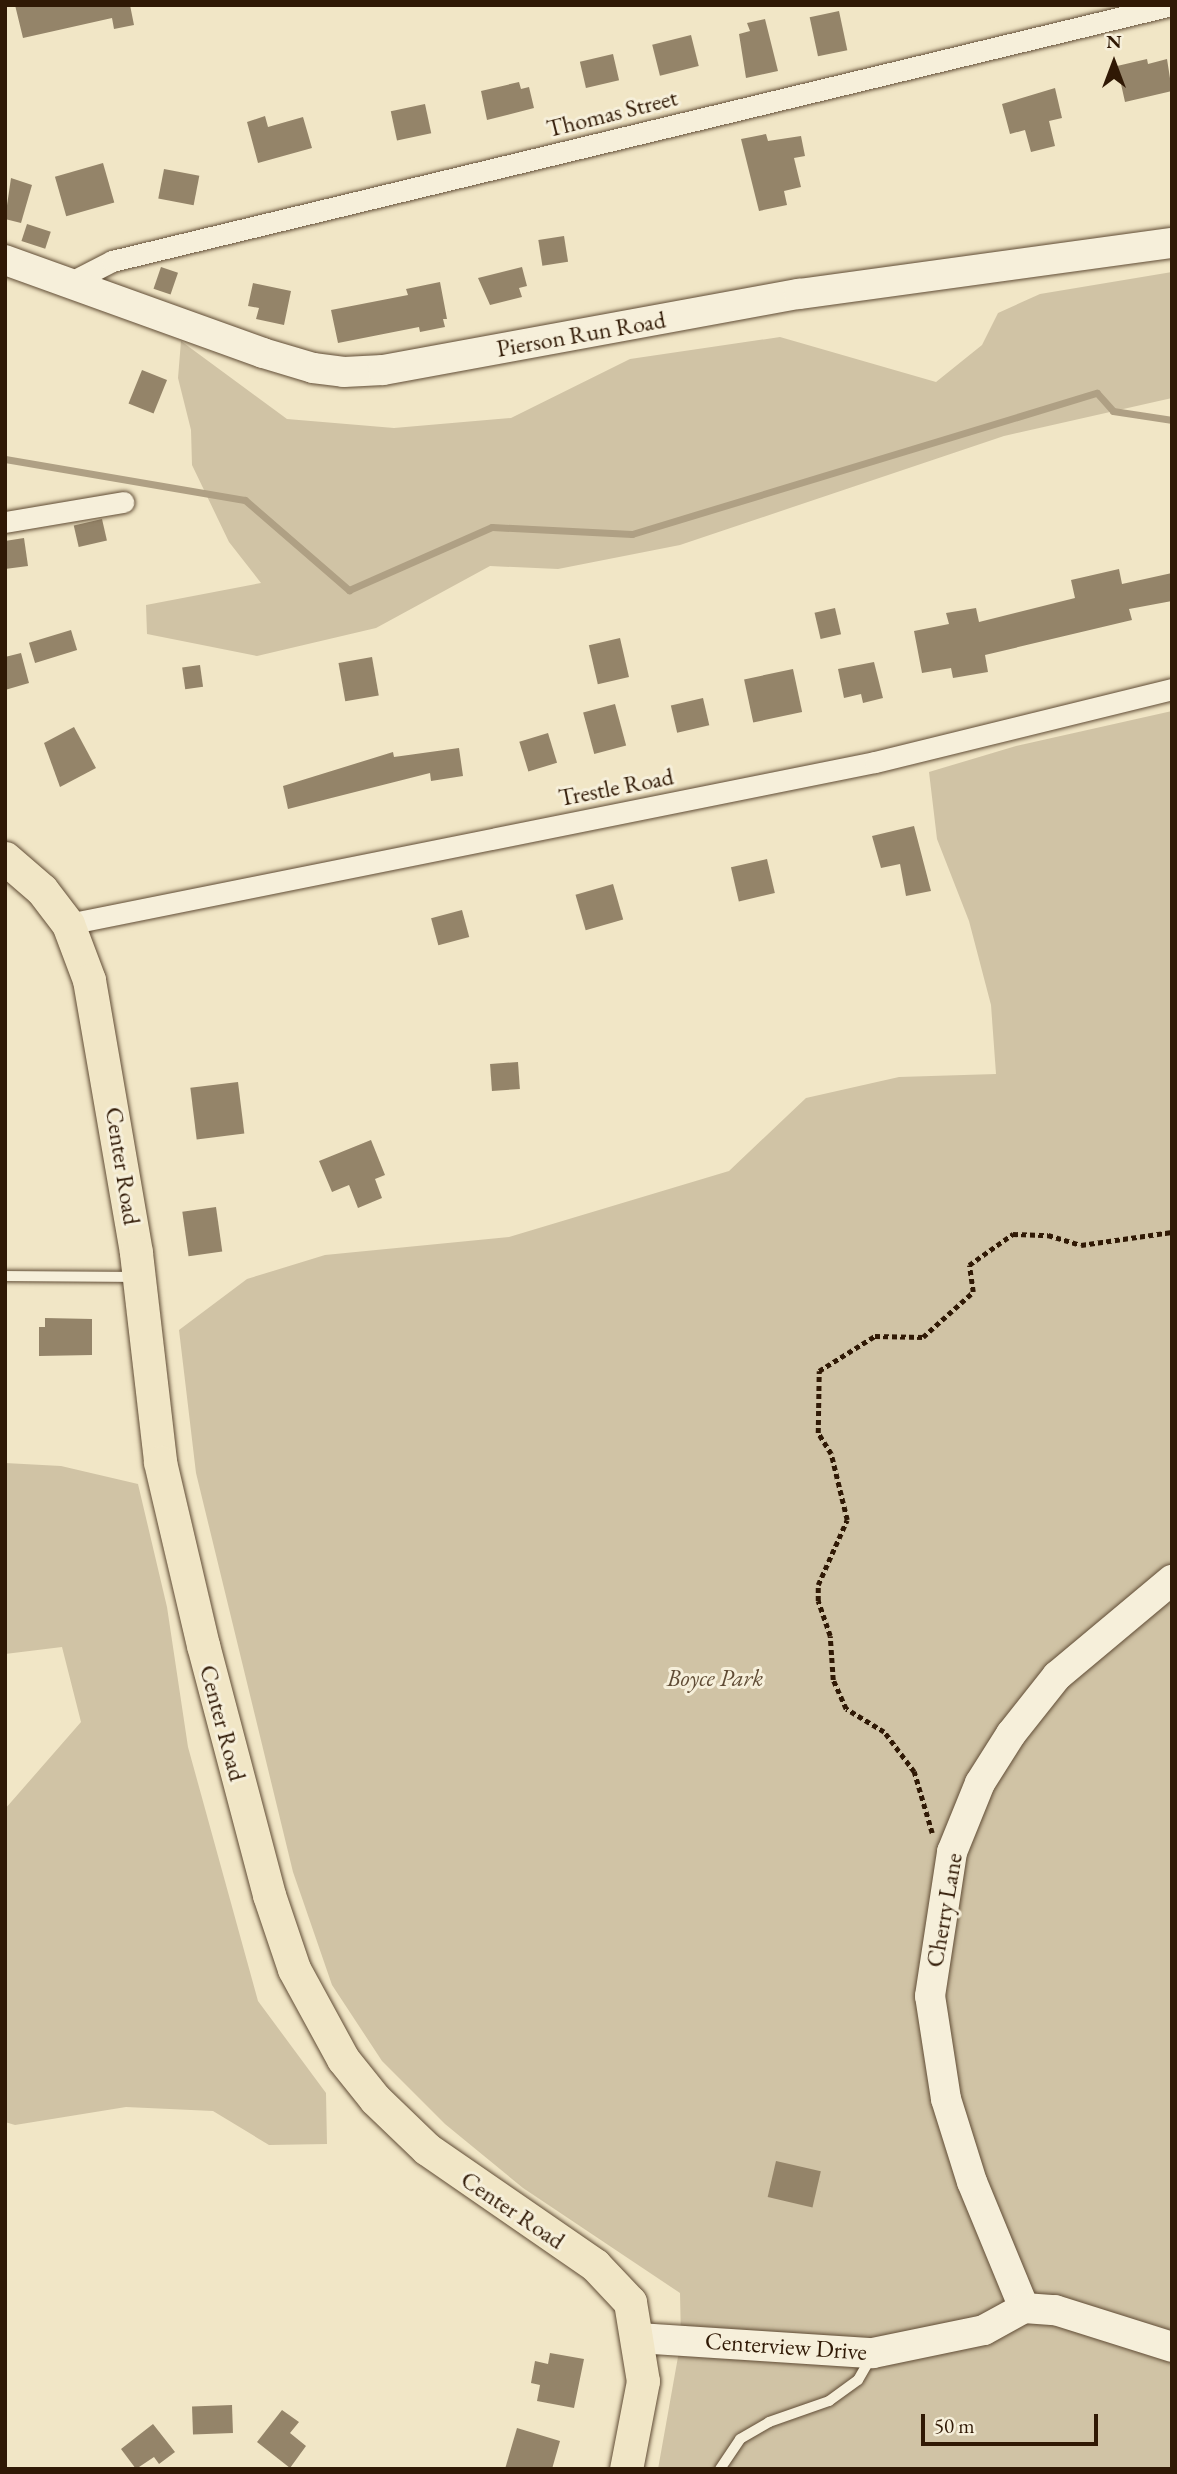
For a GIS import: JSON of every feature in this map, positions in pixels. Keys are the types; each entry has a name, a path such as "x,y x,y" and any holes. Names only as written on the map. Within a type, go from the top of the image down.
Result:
{"main road":[{"name":"Center Road","path":"5,858 41,890 68,924 89,980 110,1077 139,1277 160,1462 202,1645 269,1895 294,1969 343,2059 375,2099 427,2149 616,2283 629,2302 638,2338 643,2381 626,2469"}],"street":[{"name":"Thomas Street","path":"69,283 111,261 1172,5"},
{"name":"Pierson Run Road","path":"5,260 263,353 313,368 344,372 383,370 799,294 1172,243"},
{"path":"5,522 123,502"},
{"name":"Trestle Road","path":"68,924 875,762 1172,689"},
{"name":"Cherry Lane","path":"1024,2308 972,2182 946,2099 930,1996 949,1868 980,1783 1011,1734 1057,1676 1172,1580"},
{"path":"1024,2308 1055,2310 1172,2347"},
{"name":"Centerview Drive","path":"638,2338 873,2353 984,2330 1024,2308"}],"lane":[{"path":"5,1276 139,1277"},
{"path":"720,2469 740,2439 769,2423 830,2400 859,2380 873,2353"}],"path":[{"path":"949,1868 924,1816 914,1772 884,1732 846,1709 833,1680 830,1636 818,1601 818,1585 847,1520 831,1454 818,1433 819,1371 875,1336 923,1337 973,1292 969,1265 1013,1234 1048,1235 1082,1245 1172,1232"}],"green space":[{"path":"1172,272 1172,398 1004,436 680,545 558,569 490,566 376,628 257,656 147,634 146,605 261,583 229,542 192,465 191,430 178,378 181,341 287,419 394,428 511,418 630,359 780,337 936,382 982,345 998,313 1040,294"},
{"name":"Boyce Park","path":"1172,711 1172,2469 658,2469 681,2340 680,2293 523,2188 445,2124 382,2061 332,1985 293,1872 196,1473 179,1330 247,1279 325,1255 509,1237 729,1171 806,1098 899,1077 996,1074 991,1005 969,921 937,839 929,772 1016,746"},
{"path":"5,1463 61,1466 138,1484 167,1607 188,1747 258,2001 326,2093 327,2144 269,2145 213,2111 126,2107 15,2125 5,2122 5,1809 81,1722 62,1647 5,1654"}],"building":[{"path":"15,5 130,5 134,25 114,29 112,18 23,38"},
{"path":"839,11 847,50 818,56 810,17"},
{"path":"765,19 778,71 746,78 739,34 750,31 747,23"},
{"path":"691,35 699,66 660,76 652,45"},
{"path":"613,54 619,80 586,88 580,62"},
{"path":"1147,59 1148,64 1167,59 1172,91 1125,102 1117,66"},
{"path":"519,82 521,89 529,87 534,108 487,120 481,91"},
{"path":"1055,88 1062,118 1049,121 1055,146 1031,152 1025,130 1010,134 1002,104"},
{"path":"425,104 431,133 397,141 391,111"},
{"path":"265,116 268,127 303,117 312,148 258,163 247,122"},
{"path":"766,134 768,141 801,136 805,156 794,158 801,187 784,191 787,205 759,211 741,139"},
{"path":"103,163 114,202 66,216 55,177"},
{"path":"164,169 199,176 194,205 158,198"},
{"path":"11,178 32,185 21,223 5,219"},
{"path":"27,224 51,232 45,249 21,241"},
{"path":"564,236 568,262 542,266 538,240"},
{"path":"161,267 178,273 171,295 154,289"},
{"path":"522,267 527,286 519,288 522,297 490,305 478,278"},
{"path":"440,282 447,319 443,319 445,327 420,332 419,327 338,343 331,310 408,295 406,289"},
{"path":"253,283 291,291 284,325 256,319 259,308 248,306"},
{"path":"142,370 167,380 154,413 129,403"},
{"path":"102,519 107,540 79,547 74,526"},
{"path":"24,538 28,566 5,569 5,541"},
{"path":"1119,569 1122,584 1172,573 1172,601 1129,609 1132,620 985,655 988,672 953,678 951,668 922,673 914,631 949,624 946,613 976,608 979,622 1075,598 1071,580"},
{"path":"835,608 841,634 821,639 815,613"},
{"path":"71,630 77,650 35,663 29,643"},
{"path":"620,638 629,677 598,684 589,645"},
{"path":"21,653 29,683 5,690 5,657"},
{"path":"372,657 379,695 345,701 339,663"},
{"path":"874,662 883,698 863,703 861,694 844,698 838,669"},
{"path":"200,665 203,687 185,689 182,668"},
{"path":"793,669 802,712 753,722 744,679"},
{"path":"703,698 709,725 677,733 671,705"},
{"path":"615,704 626,746 594,754 583,713"},
{"path":"74,727 96,768 60,787 44,743"},
{"path":"548,733 557,763 528,771 519,742"},
{"path":"459,748 463,776 431,781 430,773 288,809 283,786 393,752 394,757"},
{"path":"914,826 931,891 906,896 900,864 881,868 872,836"},
{"path":"767,859 775,893 739,901 731,867"},
{"path":"613,884 623,920 586,930 576,895"},
{"path":"462,910 469,937 438,945 431,918"},
{"path":"518,1062 520,1089 492,1091 490,1064"},
{"path":"238,1082 244,1134 197,1139 190,1088"},
{"path":"371,1140 385,1175 375,1179 382,1198 358,1208 349,1185 332,1192 319,1161"},
{"path":"216,1207 222,1252 189,1256 182,1212"},
{"path":"45,1318 92,1319 92,1355 39,1356 39,1327 45,1327"},
{"path":"776,2161 821,2171 812,2207 768,2197"},
{"path":"550,2353 584,2359 574,2408 537,2401 540,2385 531,2383 535,2361 548,2364"},
{"path":"232,2405 233,2433 193,2434 192,2406"},
{"path":"282,2410 299,2422 290,2433 306,2446 290,2468 257,2442"},
{"path":"153,2424 175,2452 159,2464 154,2457 136,2469 121,2449"},
{"path":"517,2428 560,2441 552,2469 505,2469"}],"waterway":[{"path":"5,459 245,500 349,590 492,527 632,534 1097,393 1113,411 1172,420"}]}
